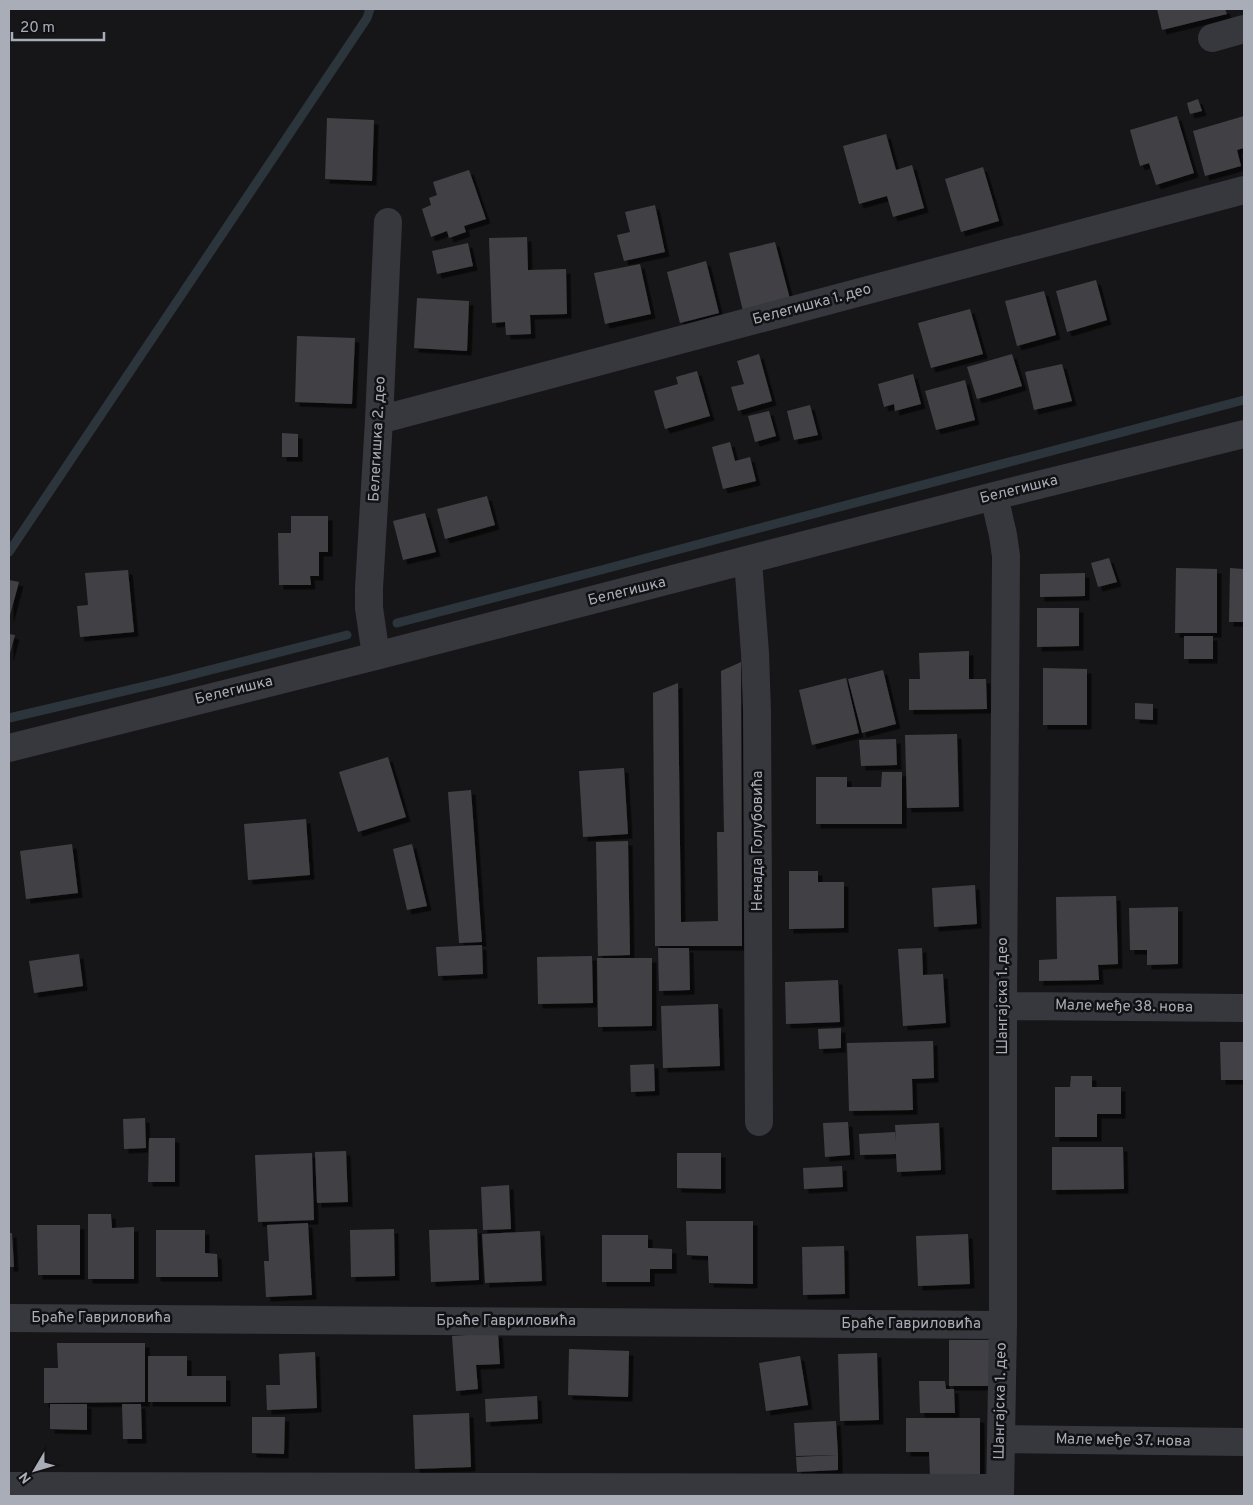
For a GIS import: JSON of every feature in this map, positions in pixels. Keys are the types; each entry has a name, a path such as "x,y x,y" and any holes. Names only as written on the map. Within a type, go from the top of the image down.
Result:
{"street":[{"path":"1212,38 1244,29"},
{"name":"Белегишка 1. део","path":"380,420 1244,190"},
{"name":"Белегишка 2. део","path":"376,656 369,588 380,420 388,222"},
{"name":"Белегишка","path":"9,748 376,656 994,496 1244,434"},
{"name":"Шангајска 1. део","path":"994,496 1006,556 1003,1325 1000,1492"},
{"name":"Ненада Голубовића","path":"748,560 757,711 759,1122"},
{"name":"Мале међе 38. нова","path":"1003,1006 1244,1008"},
{"name":"Браће Гавриловића","path":"9,1318 1003,1325"},
{"name":"Мале међе 37. нова","path":"1001,1439 1244,1442"},
{"path":"9,1486 1000,1492"}],"building":[{"path":"1157,9 1225,9 1227,14 1162,30"},
{"path":"1198,99 1202,111 1190,114 1187,103"},
{"path":"1177,116 1194,173 1156,185 1149,163 1140,166 1130,130"},
{"path":"1244,116 1244,148 1237,150 1241,166 1205,176 1193,131"},
{"path":"327,118 374,120 372,181 325,179"},
{"path":"886,134 896,170 912,165 924,208 893,217 887,196 859,204 843,146"},
{"path":"983,167 999,221 961,232 945,179"},
{"path":"469,170 486,219 464,226 466,232 449,238 447,231 431,237 422,209 431,205 429,198 437,195 433,182"},
{"path":"655,205 665,252 624,261 617,235 630,232 625,212"},
{"path":"527,237 528,270 566,269 567,314 530,315 531,334 506,335 505,322 492,323 489,238"},
{"path":"775,242 790,299 743,311 729,253"},
{"path":"468,243 473,266 437,274 432,251"},
{"path":"706,261 719,313 680,323 667,272"},
{"path":"640,264 651,314 605,324 594,273"},
{"path":"1096,280 1107,320 1067,332 1056,291"},
{"path":"1044,291 1056,335 1017,346 1005,301"},
{"path":"417,298 469,301 467,351 414,348"},
{"path":"970,309 983,354 931,368 918,323"},
{"path":"297,336 355,338 352,404 295,402"},
{"path":"759,354 772,401 738,411 731,387 744,384 737,361"},
{"path":"1012,354 1022,386 977,399 967,367"},
{"path":"1062,364 1072,401 1034,410 1025,372"},
{"path":"697,371 710,416 665,429 654,391 678,384 676,377"},
{"path":"913,374 921,404 895,411 894,404 884,407 878,384"},
{"path":"965,380 975,420 936,430 925,391"},
{"path":"810,405 818,435 794,440 787,411"},
{"path":"769,411 776,436 755,442 748,416"},
{"path":"282,433 298,434 298,457 282,457"},
{"path":"730,442 735,461 750,457 756,481 723,489 712,447"},
{"path":"487,496 495,525 445,539 437,509"},
{"path":"425,513 436,552 403,560 393,521"},
{"path":"291,516 328,516 328,552 319,552 319,576 310,576 311,585 279,585 278,533 291,533"},
{"path":"1109,558 1117,582 1098,587 1091,563"},
{"path":"1176,568 1217,569 1217,633 1175,633"},
{"path":"1230,568 1244,569 1244,622 1229,622"},
{"path":"128,570 134,632 80,637 77,606 88,605 85,573"},
{"path":"1085,573 1085,596 1040,597 1040,574"},
{"path":"9,580 19,582 9,619"},
{"path":"1037,608 1079,608 1079,646 1037,647"},
{"path":"9,634 15,635 9,657"},
{"path":"1184,636 1213,636 1213,659 1184,659"},
{"path":"969,651 969,679 986,679 987,709 909,710 909,679 920,679 919,653"},
{"path":"741,662 742,946 655,946 653,693 678,683 681,922 718,921 717,832 724,832 721,671"},
{"path":"1043,668 1087,669 1087,725 1043,725"},
{"path":"883,670 896,724 862,733 848,679"},
{"path":"846,678 859,733 812,745 799,690"},
{"path":"1135,703 1153,704 1153,720 1135,719"},
{"path":"957,734 959,807 907,808 905,735"},
{"path":"896,739 897,765 861,766 859,740"},
{"path":"388,757 406,817 358,832 339,772"},
{"path":"624,768 628,834 583,837 579,771"},
{"path":"882,772 902,772 902,824 816,824 816,777 847,777 847,787 881,787"},
{"path":"471,790 482,942 459,943 448,792"},
{"path":"306,819 310,875 248,880 244,824"},
{"path":"628,841 630,955 598,956 596,842"},
{"path":"72,844 78,893 26,899 20,851"},
{"path":"412,844 427,906 407,910 393,849"},
{"path":"789,871 818,871 818,882 844,882 844,928 789,929"},
{"path":"975,885 977,924 934,927 932,888"},
{"path":"1116,896 1118,964 1098,965 1099,980 1039,981 1039,960 1057,959 1056,897"},
{"path":"1178,907 1178,964 1147,965 1147,950 1130,950 1129,908"},
{"path":"482,945 483,974 438,976 436,947"},
{"path":"658,948 689,948 690,990 659,991"},
{"path":"922,948 923,975 943,974 946,1023 903,1026 898,949"},
{"path":"79,954 83,986 34,993 29,961"},
{"path":"592,956 593,1003 538,1004 537,957"},
{"path":"597,958 652,958 652,1026 598,1027"},
{"path":"838,980 840,1022 786,1024 785,982"},
{"path":"718,1004 720,1066 663,1068 661,1006"},
{"path":"841,1028 841,1048 819,1049 818,1029"},
{"path":"933,1041 934,1078 912,1079 913,1110 849,1111 847,1043"},
{"path":"1220,1042 1244,1042 1244,1080 1221,1080"},
{"path":"654,1064 655,1091 631,1092 630,1065"},
{"path":"1071,1076 1092,1076 1092,1087 1121,1087 1121,1114 1097,1114 1097,1137 1055,1137 1055,1087 1070,1087"},
{"path":"145,1118 146,1148 124,1149 123,1119"},
{"path":"848,1122 850,1155 825,1157 823,1123"},
{"path":"939,1123 941,1170 897,1172 896,1154 860,1155 859,1134 895,1132 896,1142 895,1125"},
{"path":"149,1138 175,1138 175,1182 148,1182"},
{"path":"1052,1147 1123,1147 1124,1189 1052,1190"},
{"path":"346,1151 348,1202 317,1203 315,1152"},
{"path":"312,1153 314,1220 258,1222 255,1155"},
{"path":"677,1153 721,1153 721,1189 677,1188"},
{"path":"842,1166 843,1187 804,1189 803,1168"},
{"path":"509,1185 511,1229 483,1230 481,1187"},
{"path":"88,1214 111,1214 112,1228 134,1227 134,1279 88,1279"},
{"path":"686,1221 753,1221 753,1284 709,1283 708,1256 687,1255"},
{"path":"308,1223 312,1295 266,1297 264,1261 269,1261 267,1225"},
{"path":"37,1225 80,1225 80,1275 38,1275"},
{"path":"394,1229 395,1276 351,1277 350,1230"},
{"path":"477,1229 479,1280 431,1282 429,1230"},
{"path":"156,1230 205,1230 205,1253 217,1254 218,1277 156,1277"},
{"path":"540,1231 542,1281 485,1283 482,1234"},
{"path":"9,1233 12,1233 14,1267 9,1267"},
{"path":"968,1234 970,1284 918,1286 916,1236"},
{"path":"602,1235 648,1235 648,1248 672,1249 672,1269 650,1269 650,1282 602,1282"},
{"path":"844,1246 845,1294 803,1295 802,1247"},
{"path":"498,1333 500,1364 476,1365 478,1389 456,1391 452,1336"},
{"path":"949,1340 990,1340 990,1386 949,1386"},
{"path":"57,1343 145,1343 145,1402 44,1403 44,1368 58,1368"},
{"path":"569,1349 629,1351 628,1397 568,1395"},
{"path":"315,1352 317,1408 267,1410 266,1385 280,1385 279,1354"},
{"path":"877,1353 879,1420 840,1421 838,1354"},
{"path":"148,1356 187,1356 187,1376 226,1376 226,1402 148,1402"},
{"path":"800,1356 808,1405 766,1411 759,1363"},
{"path":"919,1381 945,1381 946,1389 954,1389 955,1413 920,1413"},
{"path":"537,1396 538,1419 486,1422 485,1399"},
{"path":"50,1404 87,1404 87,1430 50,1429"},
{"path":"122,1404 141,1404 142,1439 123,1439"},
{"path":"469,1413 471,1467 415,1469 413,1415"},
{"path":"252,1417 285,1417 284,1454 252,1453"},
{"path":"906,1418 980,1418 980,1477 930,1477 929,1452 906,1452"},
{"path":"836,1421 838,1455 796,1456 794,1423"},
{"path":"838,1455 838,1470 797,1472 796,1457"}],"waterway":[{"path":"9,552 367,18 370,9"},
{"path":"397,623 1244,400"},
{"path":"9,718 167,681 347,635"}]}
